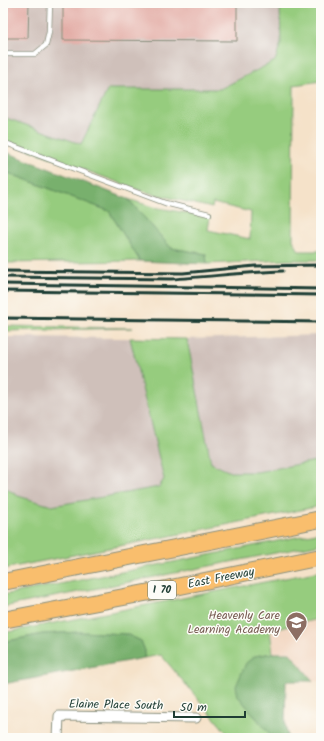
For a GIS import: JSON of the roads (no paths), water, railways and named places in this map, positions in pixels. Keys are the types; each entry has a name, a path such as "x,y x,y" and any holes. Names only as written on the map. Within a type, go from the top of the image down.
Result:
{"highway":[{"path":"3,582 321,519"},
{"name":"East Freeway","path":"3,620 181,586 321,557"}],"street":[{"name":"Elaine Place South","path":"58,738 58,716 196,718"}],"lane":[{"path":"3,54 36,54 46,45 49,32 50,3"},
{"path":"3,142 165,203 209,214"}],"railway":[{"path":"3,271 183,273 255,266 321,265"},
{"path":"3,277 171,279 283,271"},
{"path":"3,284 321,289"},
{"path":"3,291 321,295"},
{"path":"3,318 321,322"}],"place":[{"name":"Heavenly Care Learning Academy","path":"296,642"}]}
